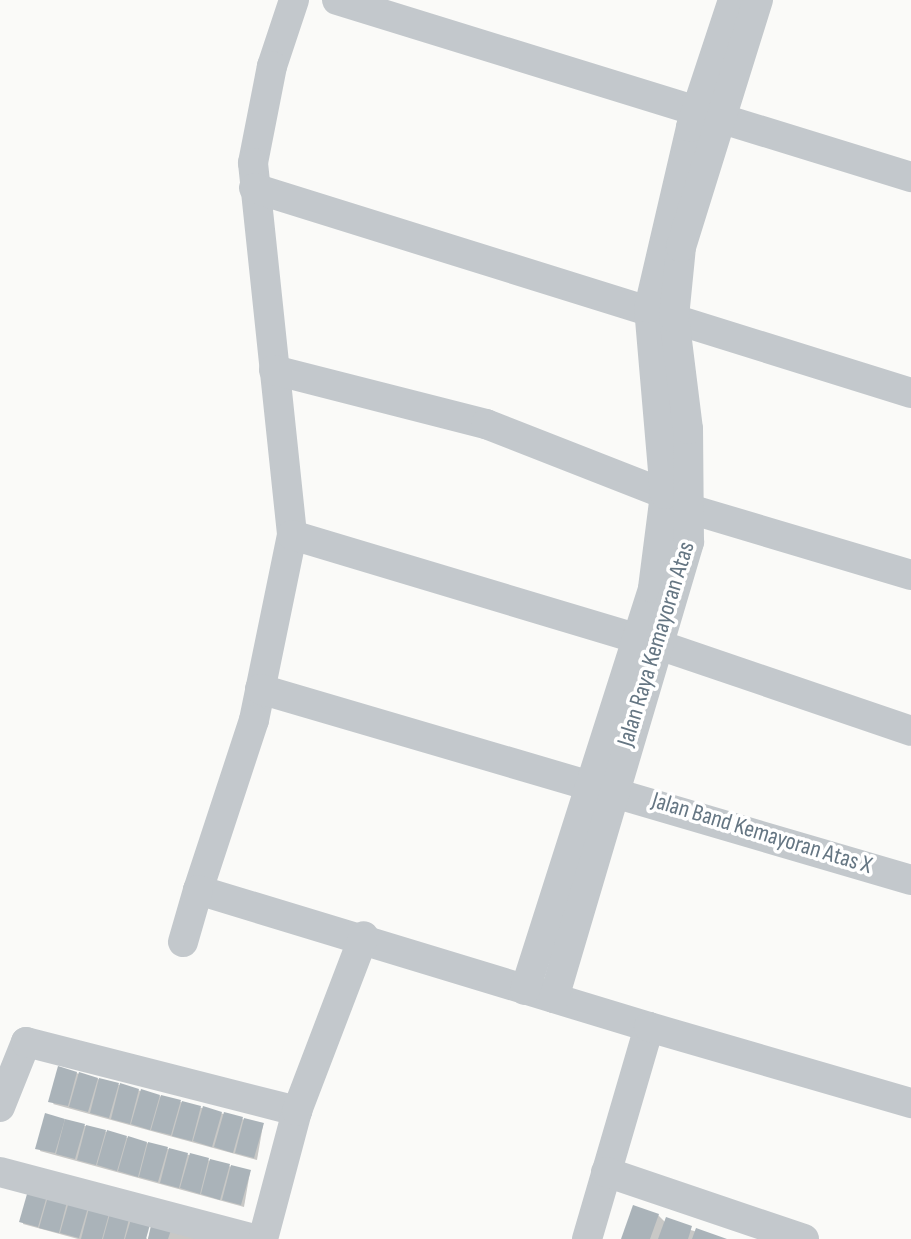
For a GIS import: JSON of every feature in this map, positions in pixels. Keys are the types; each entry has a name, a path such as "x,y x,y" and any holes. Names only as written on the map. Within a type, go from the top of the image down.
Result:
{"street":[{"path":"183,942 261,690 292,535 254,188 256,140 294,0"},
{"path":"337,0 911,177"},
{"name":"Jalan Raya Kemayoran Atas","path":"525,990 600,786 646,641 664,494 662,312 681,247 733,0"},
{"name":"Jalan Raya Kemayoran Atas","path":"709,115 758,0"},
{"path":"254,188 662,312 911,393"},
{"name":"Jalan Raya Kemayoran Atas","path":"646,641 679,580 693,510 662,312"},
{"path":"274,369 486,424 664,494"},
{"path":"693,510 911,575"},
{"path":"292,535 646,641 911,731"},
{"name":"Jalan Band Kemayoran Atas X","path":"261,690 600,786 911,880"},
{"name":"Jalan Raya Kemayoran Atas","path":"554,999 600,786"},
{"path":"198,890 364,936 554,999 911,1103"},
{"path":"263,1239 298,1111 364,936"},
{"path":"587,1239 649,1027"},
{"path":"0,1107 26,1042 298,1111"},
{"path":"0,1172 253,1239"},
{"path":"606,1172 804,1239"}],"building":[{"path":"58,1066 77,1072 68,1106 48,1102"},
{"path":"79,1072 98,1078 88,1112 69,1107"},
{"path":"99,1078 119,1083 109,1118 90,1113"},
{"path":"120,1083 139,1089 130,1124 111,1119"},
{"path":"141,1089 160,1095 150,1130 131,1124"},
{"path":"161,1095 181,1100 171,1135 151,1130"},
{"path":"182,1101 201,1106 192,1141 172,1136"},
{"path":"203,1106 222,1112 212,1147 193,1141"},
{"path":"224,1112 243,1117 233,1153 214,1147"},
{"path":"45,1113 65,1119 55,1153 35,1149"},
{"path":"244,1118 264,1123 254,1158 235,1153"},
{"path":"65,1119 85,1124 75,1159 56,1154"},
{"path":"86,1125 106,1130 96,1165 77,1160"},
{"path":"107,1130 127,1136 117,1171 97,1165"},
{"path":"128,1136 147,1142 138,1177 118,1171"},
{"path":"148,1142 168,1147 158,1182 139,1177"},
{"path":"169,1148 188,1153 179,1188 160,1183"},
{"path":"190,1153 209,1158 200,1194 180,1188"},
{"path":"210,1159 230,1164 220,1200 201,1194"},
{"path":"231,1165 251,1170 241,1205 222,1200"},
{"path":"29,1187 48,1192 38,1227 19,1222"},
{"path":"49,1193 68,1198 59,1233 39,1228"},
{"path":"70,1198 89,1204 79,1238 60,1233"},
{"path":"90,1204 110,1210 102,1239 81,1239"},
{"path":"633,1205 659,1214 650,1239 621,1239"},
{"path":"111,1210 130,1215 124,1239 103,1239"},
{"path":"132,1216 151,1221 146,1239 125,1239"},
{"path":"666,1217 692,1226 688,1239 658,1239"},
{"path":"152,1221 172,1227 168,1239 148,1239"},
{"path":"696,1228 727,1239 692,1239"}]}
